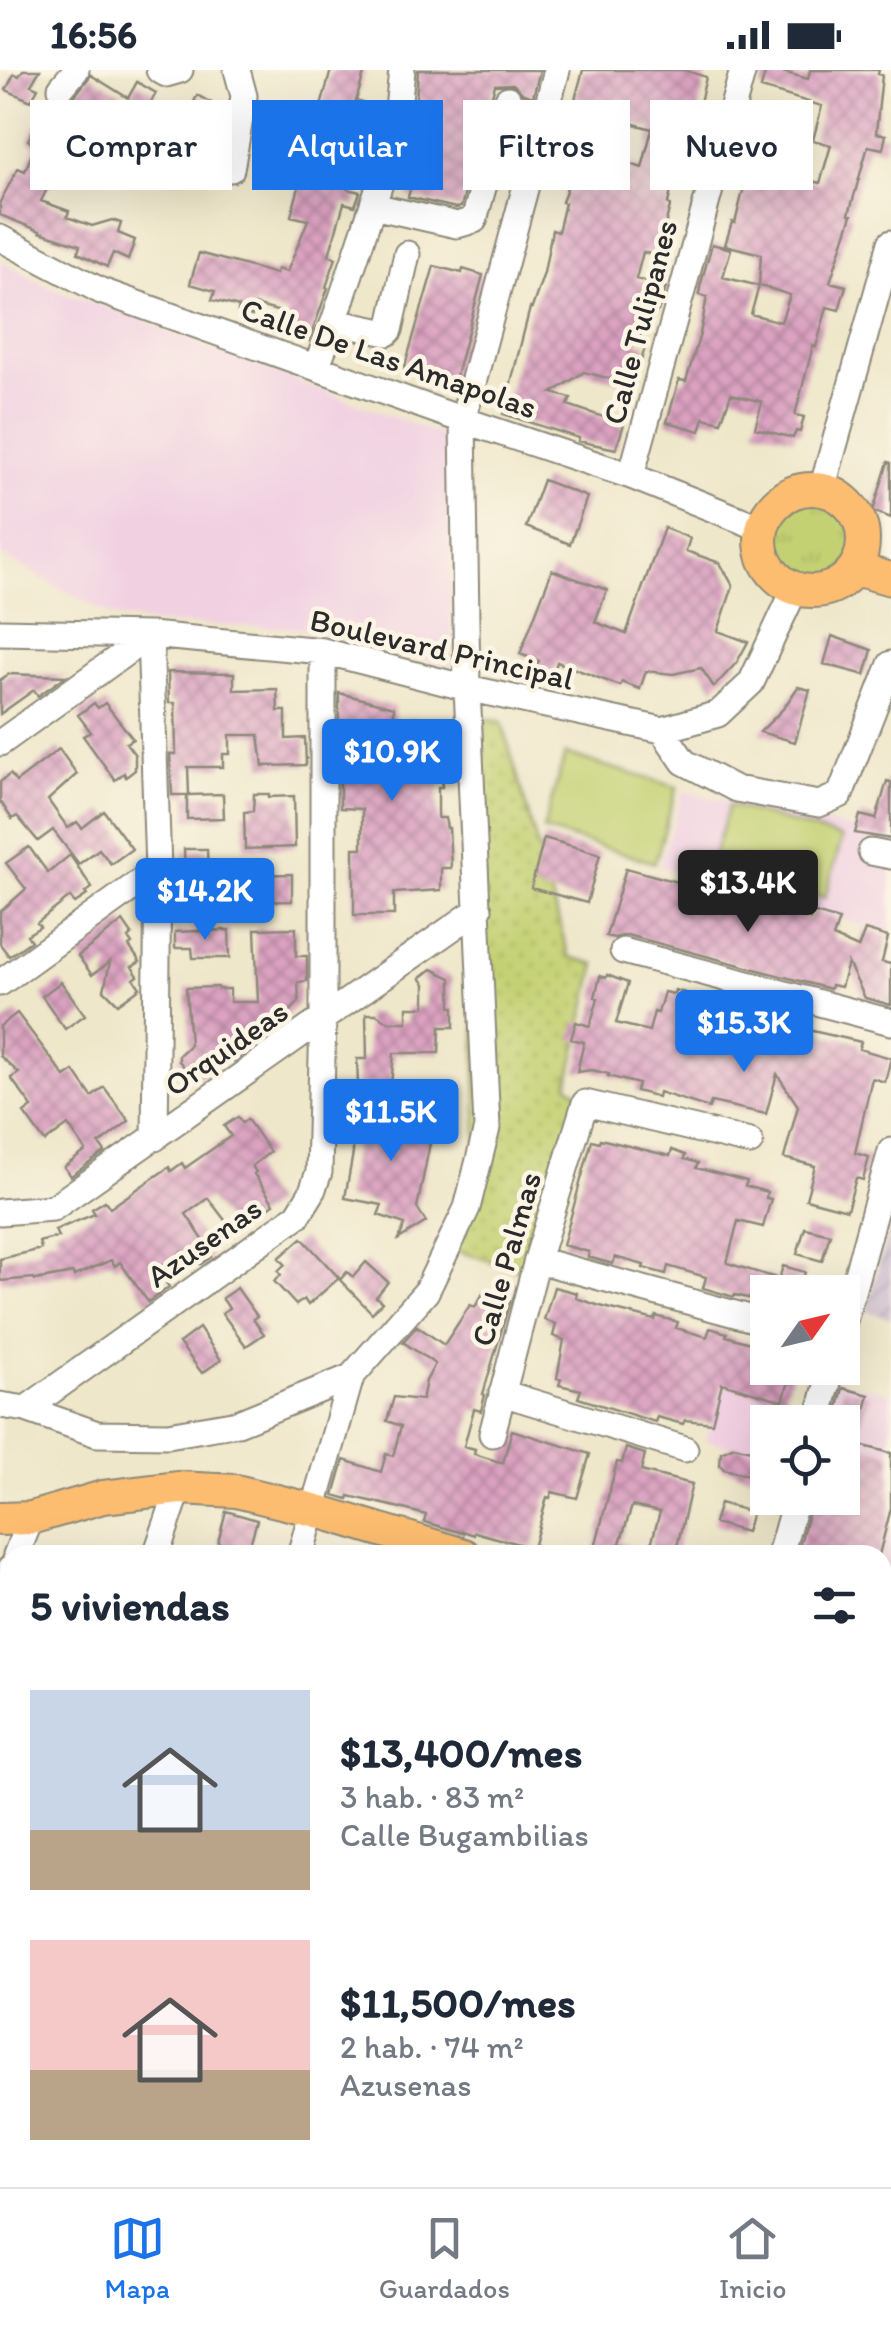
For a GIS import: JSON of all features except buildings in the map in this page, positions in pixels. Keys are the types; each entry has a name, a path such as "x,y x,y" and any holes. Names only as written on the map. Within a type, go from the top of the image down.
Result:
{"main road":[{"path":"870,551 839,584 818,592 795,589 778,580 766,565 760,547 761,528 770,510 784,496 802,489 822,489 851,506 870,551 891,579"},
{"path":"16,1518 104,1497 179,1488 236,1492 314,1510 431,1545"}],"street":[{"path":"159,70 166,74 180,70"},
{"path":"232,163 244,96 236,70"},
{"path":"316,367 396,138 402,70"},
{"path":"303,1545 351,1378 426,1292 467,1208 488,1128 467,688 463,420 557,70"},
{"name":"Calle Tulipanes","path":"631,476 742,70"},
{"path":"373,206 457,225 474,220 508,99"},
{"name":"Calle De Las Amapolas","path":"0,238 101,292 631,476 761,528"},
{"path":"822,489 891,243"},
{"path":"334,322 387,334 407,254"},
{"name":"Boulevard Principal","path":"0,632 150,635 324,651 467,688 662,730 718,714 751,683 795,589"},
{"path":"0,743 150,635"},
{"path":"150,635 158,869 155,1138"},
{"name":"Azusenas","path":"13,1407 298,1215 311,1194 319,1172 323,1019 324,651"},
{"path":"662,730 684,762 736,789 818,804 840,795 891,664"},
{"path":"0,983 158,869"},
{"name":"Orquideas","path":"0,1212 52,1208 479,909"},
{"path":"623,951 891,1022"},
{"name":"Calle Palmas","path":"492,1434 537,1260 584,1103 750,1142"},
{"path":"857,1275 891,1151"},
{"path":"537,1260 750,1318"},
{"path":"13,1407 97,1434 168,1435 238,1423 351,1378"},
{"path":"502,1393 686,1448"},
{"path":"159,1545 179,1488"},
{"path":"783,1545 791,1515"},
{"path":"16,1518 16,1545"}],"shaded area":[{"path":"0,260 55,290 136,317 449,438 452,668 358,640 293,628 151,623 112,616 0,555"},
{"path":"684,791 891,838 891,934 659,866"},
{"path":"891,1224 891,1318 866,1311"},
{"path":"724,1384 799,1404 750,1405 750,1450 705,1440"},
{"path":"828,1385 858,1385 891,1393 891,1545 785,1545 793,1515 860,1515 860,1405 823,1405"}],"green space":[{"path":"812,501 828,504 841,513 850,526 850,558 841,571 828,580 812,583 796,580 783,571 774,558 771,542 774,526 783,513 796,504"},
{"path":"473,715 502,722 569,957 596,964 568,1085 579,1093 526,1272 451,1249 477,1177"},
{"path":"565,754 677,787 655,863 543,830"},
{"path":"729,805 842,838 825,898 711,864"}]}
